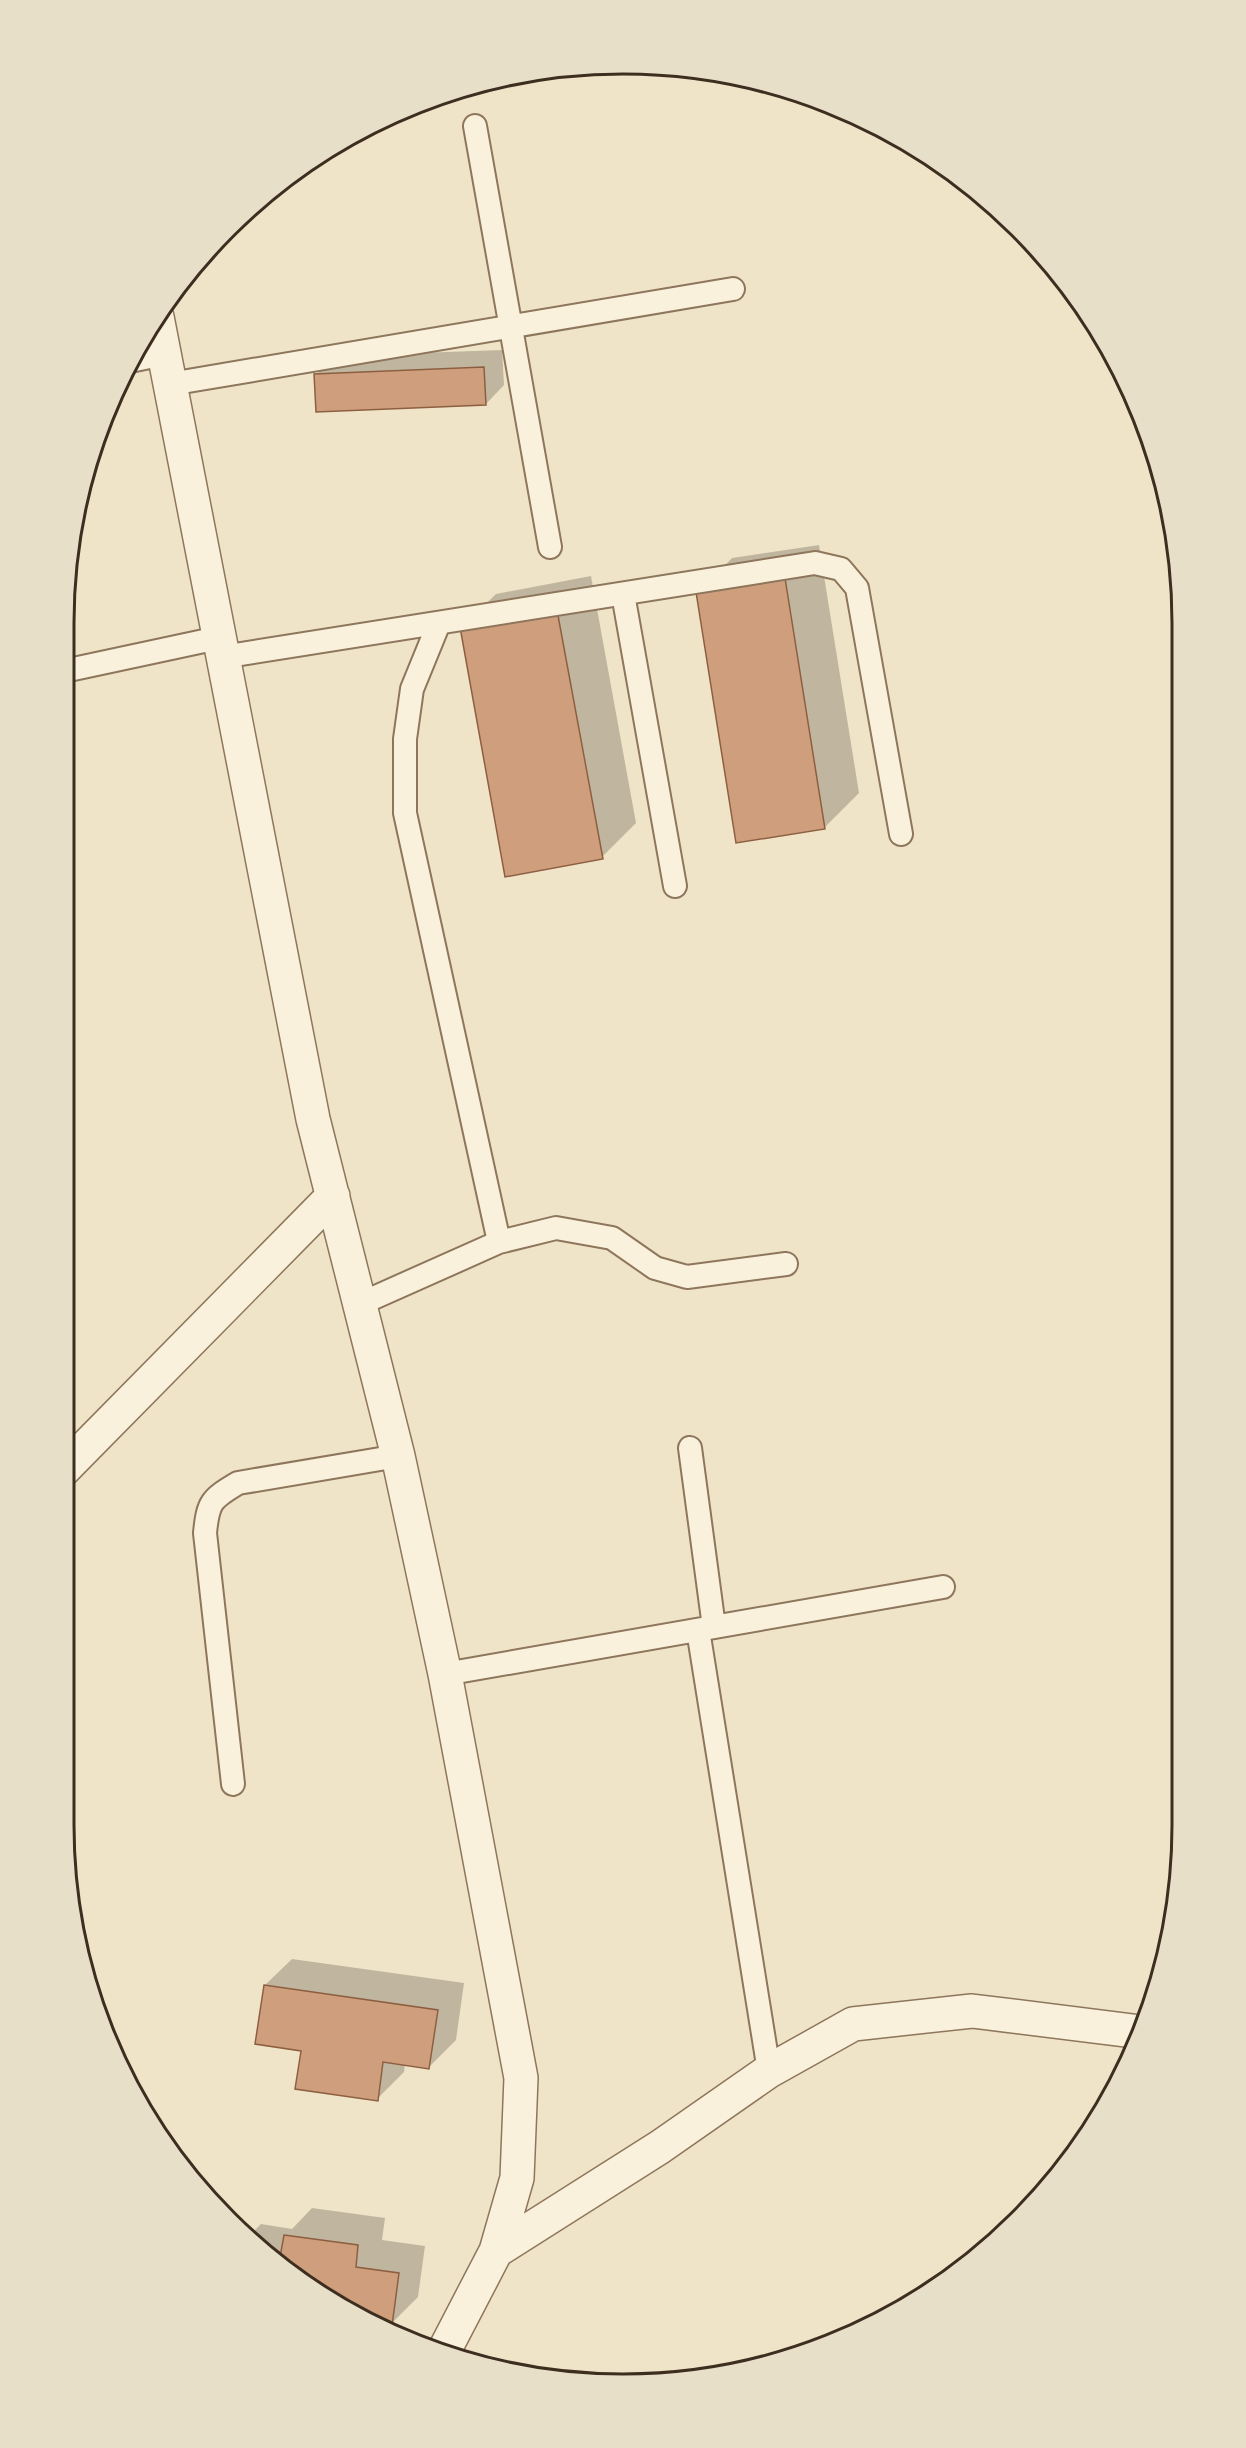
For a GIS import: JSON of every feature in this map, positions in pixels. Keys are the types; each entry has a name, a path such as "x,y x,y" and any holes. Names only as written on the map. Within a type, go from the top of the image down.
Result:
{"street":[{"path":"159,329 313,1119 398,1456 445,1674 521,2078 517,2178 496,2251 447,2345"},
{"path":"74,1459 333,1196"},
{"path":"496,2251 660,2147 769,2071 853,2024 972,2011 1132,2031"}],"lane":[{"path":"476,126 550,546"},
{"path":"139,363 167,369 511,327 733,289"},
{"path":"74,670 220,648 440,622 815,564 841,569 857,588 901,834"},
{"path":"623,594 675,886"},
{"path":"440,622 412,689 405,739 405,813 499,1242"},
{"path":"360,1304 499,1242 556,1228 612,1238 655,1268 687,1277 786,1264"},
{"path":"690,1448 706,1628 769,2071"},
{"path":"233,1784 205,1533 207,1509 219,1494 238,1483 398,1456"},
{"path":"445,1674 943,1587"}],"building":[{"path":"484,367 486,405 316,412 314,374"},
{"path":"785,578 825,829 736,843 696,592"},
{"path":"557,610 603,859 505,877 460,627"},
{"path":"264,1985 438,2010 429,2069 383,2062 378,2101 295,2089 301,2051 255,2044"},
{"path":"284,2235 358,2245 356,2267 399,2273 392,2324 348,2301 280,2255"}]}
